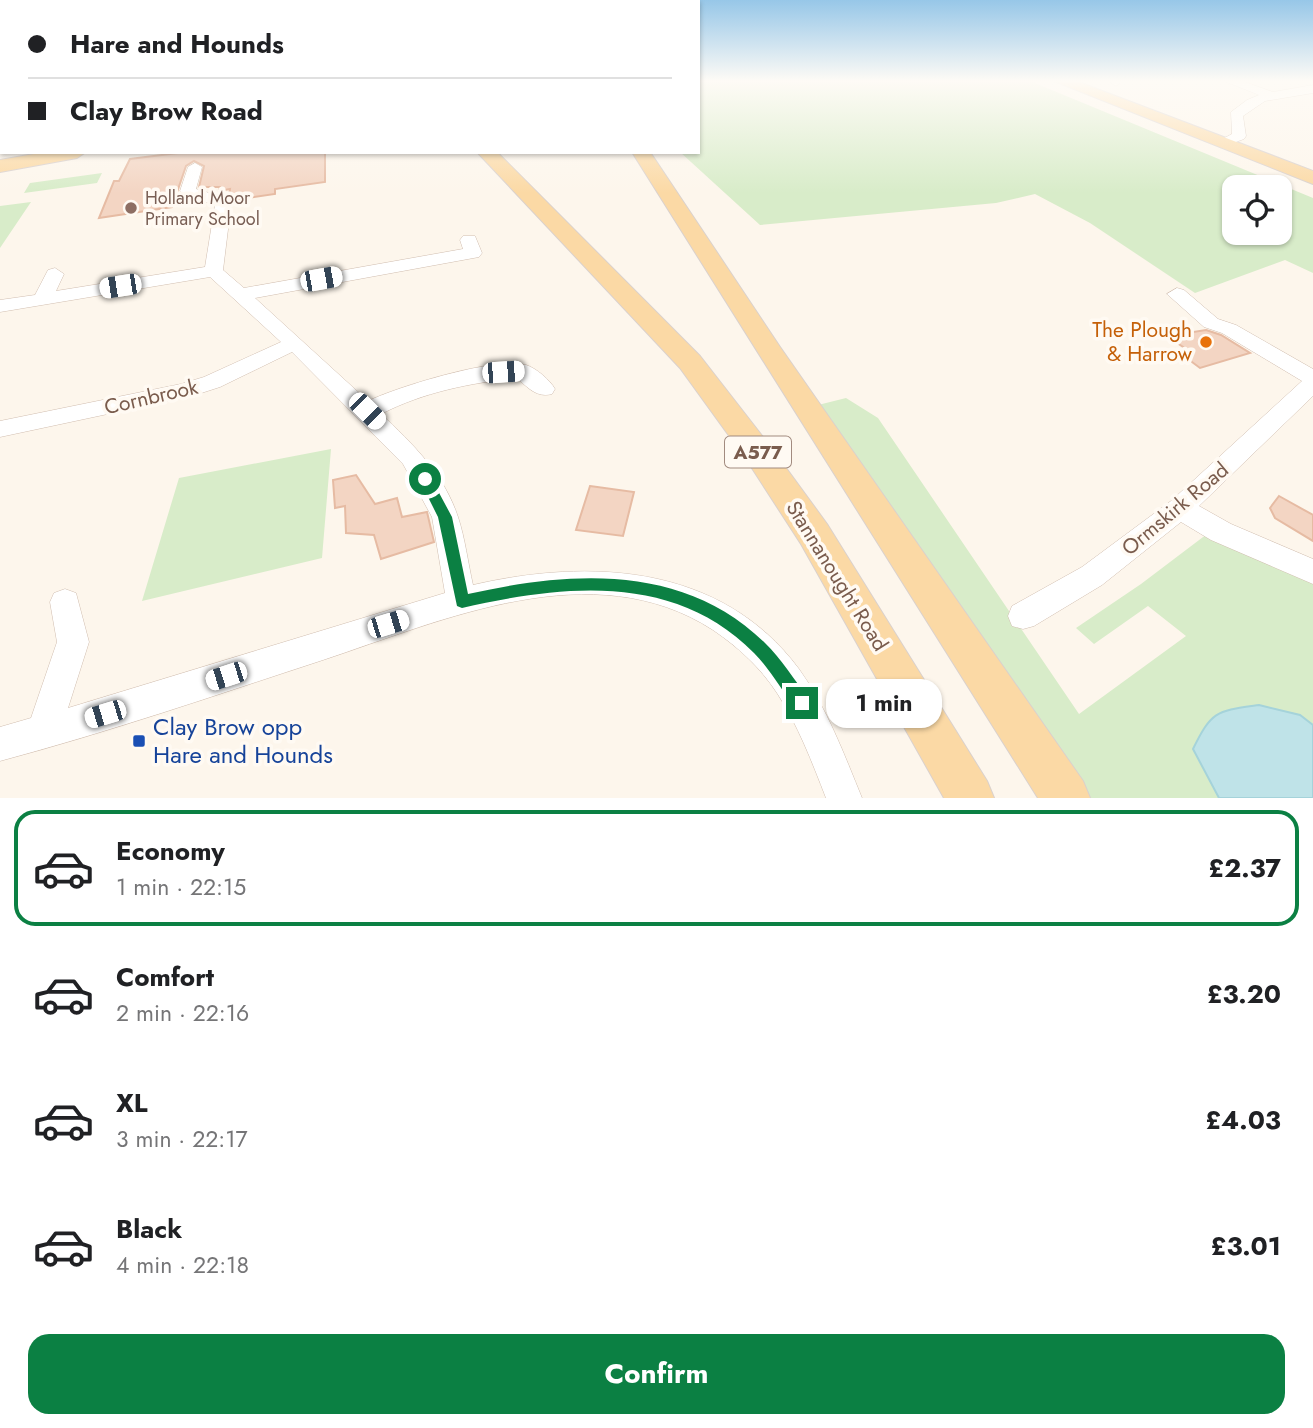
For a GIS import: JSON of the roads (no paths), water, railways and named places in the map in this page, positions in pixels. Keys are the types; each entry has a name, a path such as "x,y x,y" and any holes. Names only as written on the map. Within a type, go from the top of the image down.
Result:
{"main road":[{"path":"1158,118 1313,178"},
{"path":"0,165 65,154"},
{"name":"Stannanought Road","path":"488,154 690,362 744,434 814,534 970,798"},
{"name":"A577","path":"642,154 770,353 1066,798"}],"street":[{"path":"1222,143 1238,136 1237,118"},
{"path":"195,167 188,191 220,201 223,205 214,271"},
{"path":"238,295 473,253 469,240"},
{"path":"214,271 295,343 412,458 438,500 445,517 462,602"},
{"path":"0,306 214,271"},
{"path":"43,299 55,274"},
{"path":"1177,294 1211,323 1229,329 1313,381"},
{"name":"Cornbrook","path":"0,429 184,391 212,382 295,343"},
{"path":"367,411 412,390 483,374 522,371 544,389"},
{"name":"Ormskirk Road","path":"1023,615 1092,576 1180,508 1313,381"},
{"path":"1180,508 1231,537 1313,572"},
{"path":"0,744 44,733 462,602 518,589 560,584 632,585 666,593 699,607 737,630 760,649 802,703 821,740 844,798"}],"lane":[{"path":"44,733 73,642 65,602"}],"water":[{"path":"1259,705 1300,715 1313,725 1313,798 1219,798 1193,749 1205,727 1217,715"}],"place":[{"name":"Holland Moor Primary School","path":"131,208"},
{"name":"The Plough & Harrow","path":"1206,342"},
{"name":"Clay Brow opp Hare and Hounds","path":"139,741"}]}
